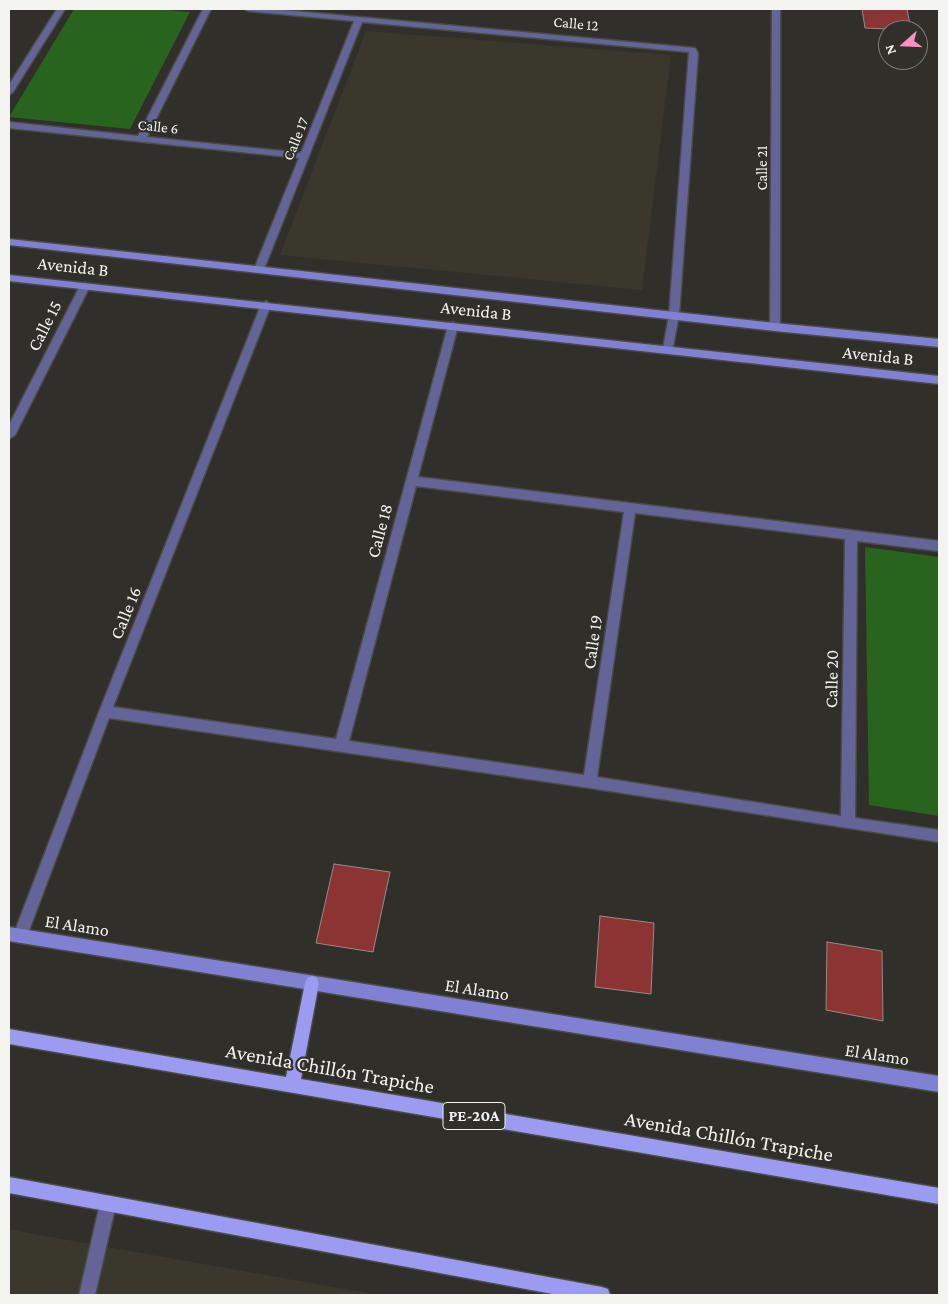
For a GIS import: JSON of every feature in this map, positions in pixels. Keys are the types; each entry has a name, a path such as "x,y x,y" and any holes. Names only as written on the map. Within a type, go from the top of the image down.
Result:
{"main road":[{"path":"292,1085 312,983"},
{"name":"Avenida Chillón Trapiche","path":"9,1037 939,1196"},
{"path":"9,1185 602,1295"}],"street":[{"path":"9,92 61,9"},
{"path":"141,139 207,9"},
{"name":"Calle 12","path":"248,9 692,50 694,53 674,315"},
{"name":"Calle 21","path":"775,327 776,9"},
{"name":"Calle 17","path":"259,269 359,19"},
{"name":"Calle 6","path":"9,125 304,156"},
{"name":"Avenida B","path":"9,242 775,327 939,342"},
{"name":"Avenida B","path":"9,278 939,380"},
{"name":"Calle 15","path":"9,434 85,286"},
{"name":"Calle 16","path":"14,935 105,712 266,305"},
{"path":"668,349 674,315"},
{"name":"Calle 18","path":"341,745 453,326"},
{"path":"412,481 939,546"},
{"name":"Calle 19","path":"590,782 630,508"},
{"name":"Calle 20","path":"848,824 851,535"},
{"path":"105,712 590,782 848,824 939,836"},
{"name":"El Alamo","path":"14,935 939,1084"},
{"path":"87,1295 108,1204"}],"shaded area":[{"path":"366,31 671,55 642,290 280,255"},
{"path":"9,1229 34,1234 379,1295 9,1295"}],"green space":[{"path":"74,9 152,9 190,12 130,129 9,117"},
{"path":"865,547 939,557 939,816 869,805"}],"building":[{"path":"862,9 907,9 909,20 878,20 878,29 865,28"},
{"path":"334,864 390,872 373,952 316,943"},
{"path":"600,916 654,923 651,994 595,987"},
{"path":"827,942 882,951 883,1021 826,1010"}]}
